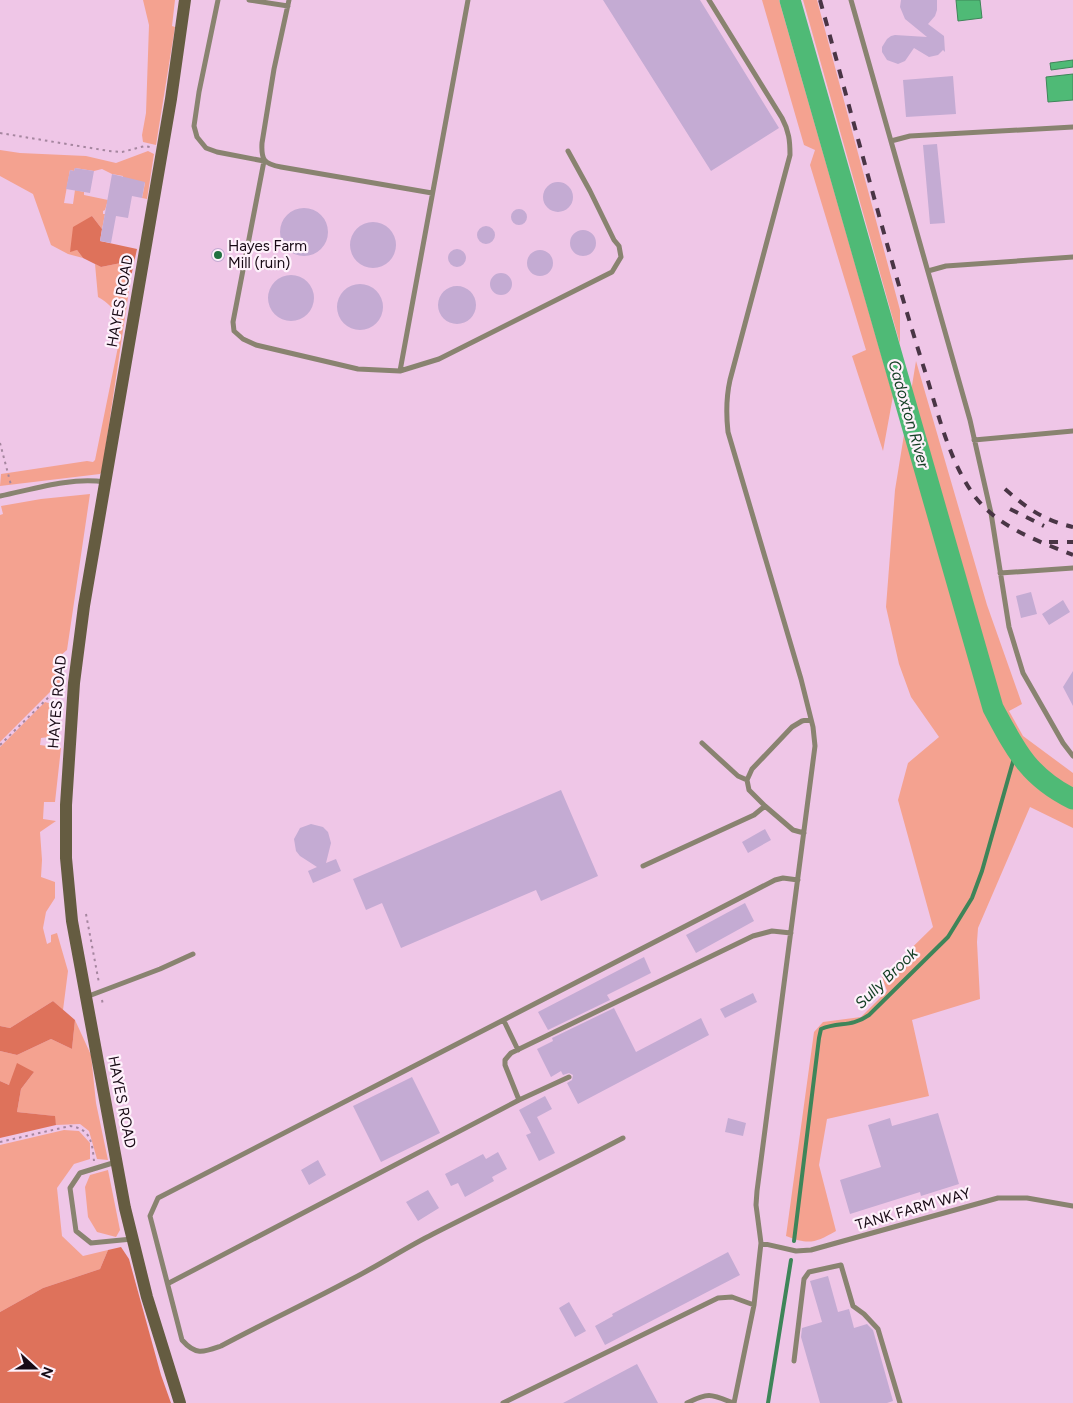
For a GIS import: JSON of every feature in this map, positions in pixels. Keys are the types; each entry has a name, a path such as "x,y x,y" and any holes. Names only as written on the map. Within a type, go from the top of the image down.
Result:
{"street":[{"name":"HAYES ROAD","path":"180,1403 150,1306 132,1238 116,1162 72,921 66,858 66,805 74,683 84,606 162,150 185,0"}],"lane":[{"path":"218,0 194,126 197,137 206,148 264,161 269,165 432,193"},
{"path":"249,0 289,3 274,69 262,143 261,153 264,161 233,322 234,331 243,339 256,345 358,369 400,371 439,360 612,272 621,257 619,246 614,240 568,150"},
{"path":"400,371 468,0"},
{"path":"687,1403 700,1396 713,1394 733,1403 754,1305 761,1243 756,1191 814,746 811,719 801,679 728,432 726,416 726,400 730,380 790,155 790,140 788,129 782,118 709,0"},
{"path":"851,0 974,440 991,513 1009,627 1023,673 1073,756"},
{"path":"891,141 910,136 1073,127"},
{"path":"928,271 946,266 1073,257"},
{"path":"974,440 1073,431"},
{"path":"0,496 76,480 106,482"},
{"path":"1000,573 1073,568"},
{"path":"804,833 793,830 765,806 749,790 747,780 752,769 792,727 802,721 811,719"},
{"path":"702,743 738,776 747,780"},
{"path":"643,866 754,815 765,806"},
{"path":"623,1138 541,1182 509,1195 498,1203 432,1235 222,1346 203,1352 190,1349 182,1340 169,1283 150,1216 158,1198 775,880 783,878 798,880"},
{"path":"519,1100 505,1065 508,1056 753,936 772,931 791,933"},
{"path":"86,997 160,970 193,954"},
{"path":"504,1021 518,1050"},
{"path":"169,1283 519,1100 569,1077"},
{"path":"116,1162 80,1173 70,1188 76,1230 91,1242 132,1238"},
{"name":"TANK FARM WAY","path":"761,1243 796,1251 810,1250 998,1198 1027,1198 1073,1206"},
{"path":"794,1361 804,1279 809,1272 841,1265 853,1306 864,1314 878,1329 900,1403"},
{"path":"503,1403 718,1298 732,1297 754,1305"}],"path":[{"path":"0,133 109,151 122,152 145,146 162,150"},
{"path":"0,443 13,493"},
{"path":"0,745 62,683 74,683"},
{"path":"86,914 103,1006"},
{"path":"0,1142 70,1126 80,1128 88,1135 93,1149 94,1168"}],"shaded area":[{"path":"143,0 175,0 172,26 175,27 156,145 143,142 142,135 146,113 149,25"},
{"path":"762,0 779,0 893,396 883,451 852,356 866,350 810,165 815,150 804,145"},
{"path":"803,0 817,0 900,310 900,344"},
{"path":"956,0 980,0 982,18 958,21"},
{"path":"1073,60 1073,67 1051,70 1050,63"},
{"path":"1073,74 1073,100 1048,102 1046,77"},
{"path":"0,150 20,153 86,156 116,163 148,151 154,154 147,199 142,198 145,183 123,178 123,176 112,174 102,169 94,171 75,168 74,171 70,170 64,203 73,204 75,190 84,192 84,195 108,200 103,211 103,214 105,214 102,229 92,216 70,251 77,250 83,258 68,254 51,245 33,194 0,176"},
{"path":"92,216 102,229 100,241 137,249 131,277 123,277 121,263 101,267 83,258 77,250 70,252 73,227"},
{"path":"121,263 123,276 131,277 102,471 100,474 0,486 1,474 87,461 93,462 95,460 120,337 113,310 98,297 95,264 101,267"},
{"path":"916,361 987,605 1022,704 1009,711 1023,736 1073,773 1073,828 1030,807 978,928 980,999 912,1020 929,1096 827,1119 819,1165 836,1231 823,1238 806,1242 786,1236 814,1032 823,1022 861,1017 887,991 882,977 933,927 898,800 908,763 939,737 911,697 899,664 886,607 895,490"},
{"path":"90,494 67,650 55,660 54,670 61,681 0,742 0,515 3,514 1,506 41,499"},
{"path":"45,702 52,704 57,736 41,738 40,745 61,748 55,802 44,802 43,819 56,821 40,832 41,877 55,882 55,898 46,912 43,928 47,944 51,942 51,935 57,933 68,971 63,1010 53,1001 10,1028 0,1026 0,747"},
{"path":"53,1001 75,1020 72,1049 51,1039 17,1055 0,1051 0,1026 10,1028"},
{"path":"75,1020 91,1055 96,1103 108,1160 97,1159 89,1131 80,1124 56,1125 54,1116 17,1112 21,1089 34,1072 9,1085 0,1081 0,1051 17,1055 51,1039 72,1049"},
{"path":"17,1063 34,1072 21,1089 17,1112 55,1116 56,1125 0,1138 0,1081 9,1085"},
{"path":"64,1130 79,1131 90,1143 90,1159 74,1164 57,1188 62,1236 83,1256 108,1250 100,1269 43,1288 0,1312 0,1145"},
{"path":"108,1170 120,1230 116,1237 97,1232 88,1217 85,1187 90,1175"},
{"path":"121,1247 129,1259 161,1375 171,1403 0,1403 0,1312 43,1288 100,1269 108,1250"}],"building":[{"path":"603,0 700,0 779,128 711,171"},
{"path":"901,0 937,0 935,16 928,24 944,36 945,52 943,50 938,55 929,57 914,48 905,61 898,64 887,60 882,52 882,47 891,36 927,37 905,19 900,7"},
{"path":"953,76 956,114 906,117 903,80"},
{"path":"937,144 945,223 930,224 923,145"},
{"path":"75,168 94,171 90,193 66,189 70,170 74,171"},
{"path":"112,174 145,182 142,198 132,196 128,218 116,216 111,243 100,241"},
{"path":"558,182 569,186 573,197 569,208 558,212 547,208 543,197 547,186"},
{"path":"299,208 309,208 321,215 328,227 328,237 321,249 309,256 299,256 291,252 284,245 280,237 280,227 284,219 291,212"},
{"path":"516,209 522,209 527,214 525,223 516,225 511,220 511,214"},
{"path":"373,222 386,226 392,232 396,245 392,258 386,264 373,268 360,264 354,258 350,245 354,232 360,226"},
{"path":"486,226 492,229 495,235 492,241 486,244 480,241 477,235 480,229"},
{"path":"583,230 592,234 596,243 592,252 583,256 574,252 570,243 574,234"},
{"name":"Hayes Farm Mill (ruin)","path":"218,248 223,250 225,255 223,260 218,262 213,260 211,255 213,250"},
{"path":"453,249 461,249 466,254 464,265 453,267 448,262 448,254"},
{"path":"540,250 549,254 553,263 549,272 540,276 531,272 527,263 531,254"},
{"path":"501,273 509,276 512,284 509,292 501,295 493,292 490,284 493,276"},
{"path":"287,275 295,275 304,279 310,285 314,298 310,311 304,317 295,321 287,321 278,317 272,311 268,302 268,294 272,285 278,279"},
{"path":"356,284 364,284 373,288 379,294 383,307 379,320 373,326 364,330 356,330 347,326 341,320 337,311 337,303 341,294 347,288"},
{"path":"457,286 471,291 476,305 471,319 457,324 443,319 438,305 443,291"},
{"path":"1031,592 1037,614 1021,618 1016,596"},
{"path":"1063,600 1070,612 1049,625 1042,614"},
{"path":"1073,671 1073,706 1063,687"},
{"path":"561,790 598,876 541,901 536,890 401,948 382,903 366,910 353,879"},
{"path":"311,824 323,827 328,832 331,843 326,863 336,859 341,871 313,883 308,871 317,867 300,856 296,851 294,839 300,828"},
{"path":"765,829 771,840 748,853 742,842"},
{"path":"745,903 754,921 696,953 686,935"},
{"path":"644,957 651,973 607,995 610,1000 548,1030 538,1012"},
{"path":"753,993 757,1002 725,1018 720,1009"},
{"path":"614,1008 636,1052 701,1018 709,1035 578,1104 567,1083 572,1080 573,1075 569,1073 563,1075 561,1071 551,1077 537,1049 553,1041 552,1038"},
{"path":"412,1077 440,1133 381,1162 353,1106"},
{"path":"545,1096 552,1109 537,1117 555,1153 539,1161 526,1135 531,1133 519,1110"},
{"path":"938,1113 959,1184 921,1196 920,1192 850,1214 840,1180 881,1167 868,1125 890,1118 892,1126"},
{"path":"728,1118 746,1123 743,1136 725,1132"},
{"path":"498,1152 507,1169 492,1177 494,1181 465,1197 458,1183 451,1186 445,1174 483,1154 486,1159"},
{"path":"318,1160 326,1175 309,1185 301,1170"},
{"path":"428,1190 439,1208 418,1221 406,1202"},
{"path":"728,1252 740,1275 605,1345 595,1326 613,1316 612,1314"},
{"path":"828,1276 838,1312 849,1309 854,1328 867,1324 873,1330 893,1401 887,1403 820,1403 801,1337 802,1328 822,1322 810,1281"},
{"path":"569,1302 586,1331 575,1337 559,1308"},
{"path":"637,1364 658,1403 563,1403"}],"waterway":[{"name":"Cadoxton River","path":"790,0 993,708 1024,761 1045,781 1073,799"},
{"name":"Sully Brook","path":"794,1241 821,1029 856,1022 869,1015 948,937 972,898 982,871 1016,751"},
{"name":"Sully Brook","path":"768,1403 791,1260"}],"railway":[{"path":"820,0 909,320 944,434 958,468 976,498 996,518 1020,532 1073,555"},
{"path":"1005,489 1036,513 1073,527"},
{"path":"1010,509 1044,526"},
{"path":"1049,542 1073,542"}],"place":[{"name":"Hayes Farm Mill (ruin)","path":"218,255"}]}
